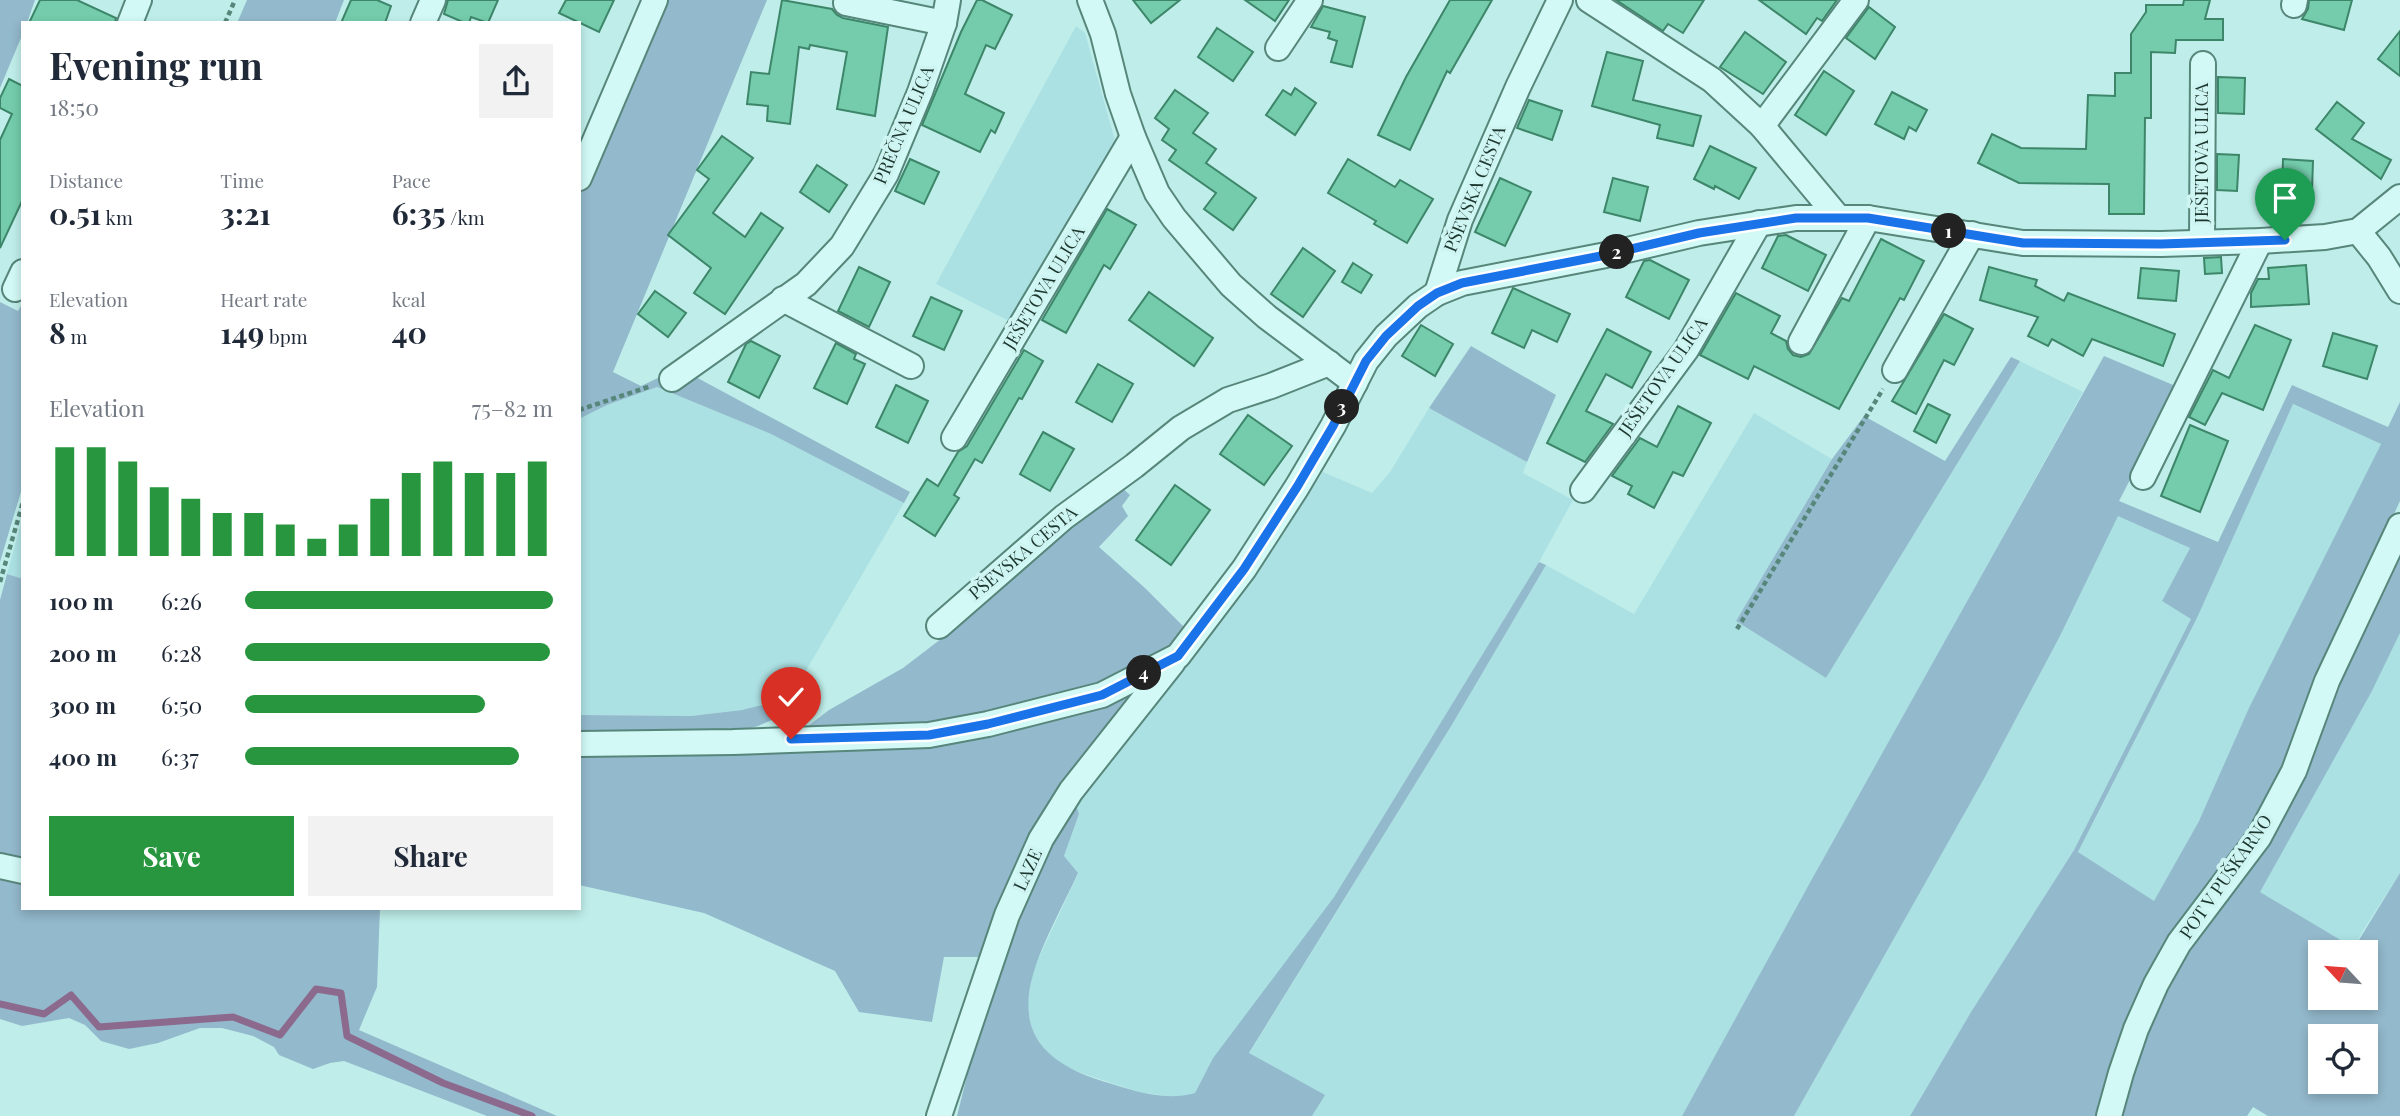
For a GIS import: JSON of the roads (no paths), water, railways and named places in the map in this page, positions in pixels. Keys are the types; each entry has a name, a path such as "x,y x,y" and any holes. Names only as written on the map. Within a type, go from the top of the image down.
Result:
{"street":[{"path":"131,21 139,0"},
{"path":"424,21 433,0"},
{"path":"581,173 654,0"},
{"path":"1090,0 1103,34 1118,94 1133,137 1157,193 1174,218 1231,285 1267,317 1354,383"},
{"path":"1278,48 1310,0"},
{"name":"PŠEVSKA CESTA","path":"1437,293 1460,220 1518,87 1560,0"},
{"path":"1589,0 1712,80 1762,126 1837,216"},
{"path":"1762,126 1857,0"},
{"path":"846,3 946,11"},
{"name":"PREČNA ULICA","path":"672,379 806,284 842,246 886,174 920,92 946,11"},
{"name":"JEŠETOVA ULICA","path":"2202,242 2203,64"},
{"name":"JEŠETOVA ULICA","path":"954,438 1133,137"},
{"name":"JEŠETOVA ULICA","path":"1437,293 1462,283 1606,255 1699,233 1796,218 1868,218 2023,243 2161,244 2260,241 2325,237 2358,231 2400,197"},
{"path":"1801,342 1868,218"},
{"name":"JEŠETOVA ULICA","path":"1583,490 1686,350 1759,223"},
{"path":"2358,231 2400,290"},
{"path":"1895,370 1972,234"},
{"path":"2143,477 2260,241"},
{"path":"581,744 929,735 988,724 1102,695 1178,656 1244,569 1297,487 1333,426 1366,361 1386,336 1418,306 1437,293"},
{"path":"783,299 911,366"},
{"name":"PŠEVSKA CESTA","path":"939,626 1064,517 1181,428 1228,400 1329,363"},
{"name":"POT V PUŠKARNO","path":"2109,1116 2132,1040 2156,984 2179,943 2259,837 2294,771 2327,681 2400,526"},
{"name":"LAZE","path":"939,1116 1007,915 1041,839 1071,791 1178,656"},
{"path":"0,866 21,871"}],"waterway":[{"path":"0,1004 44,1014 71,995 99,1027 233,1017 280,1035 316,989 341,993 347,1036 443,1083 532,1116"}]}
